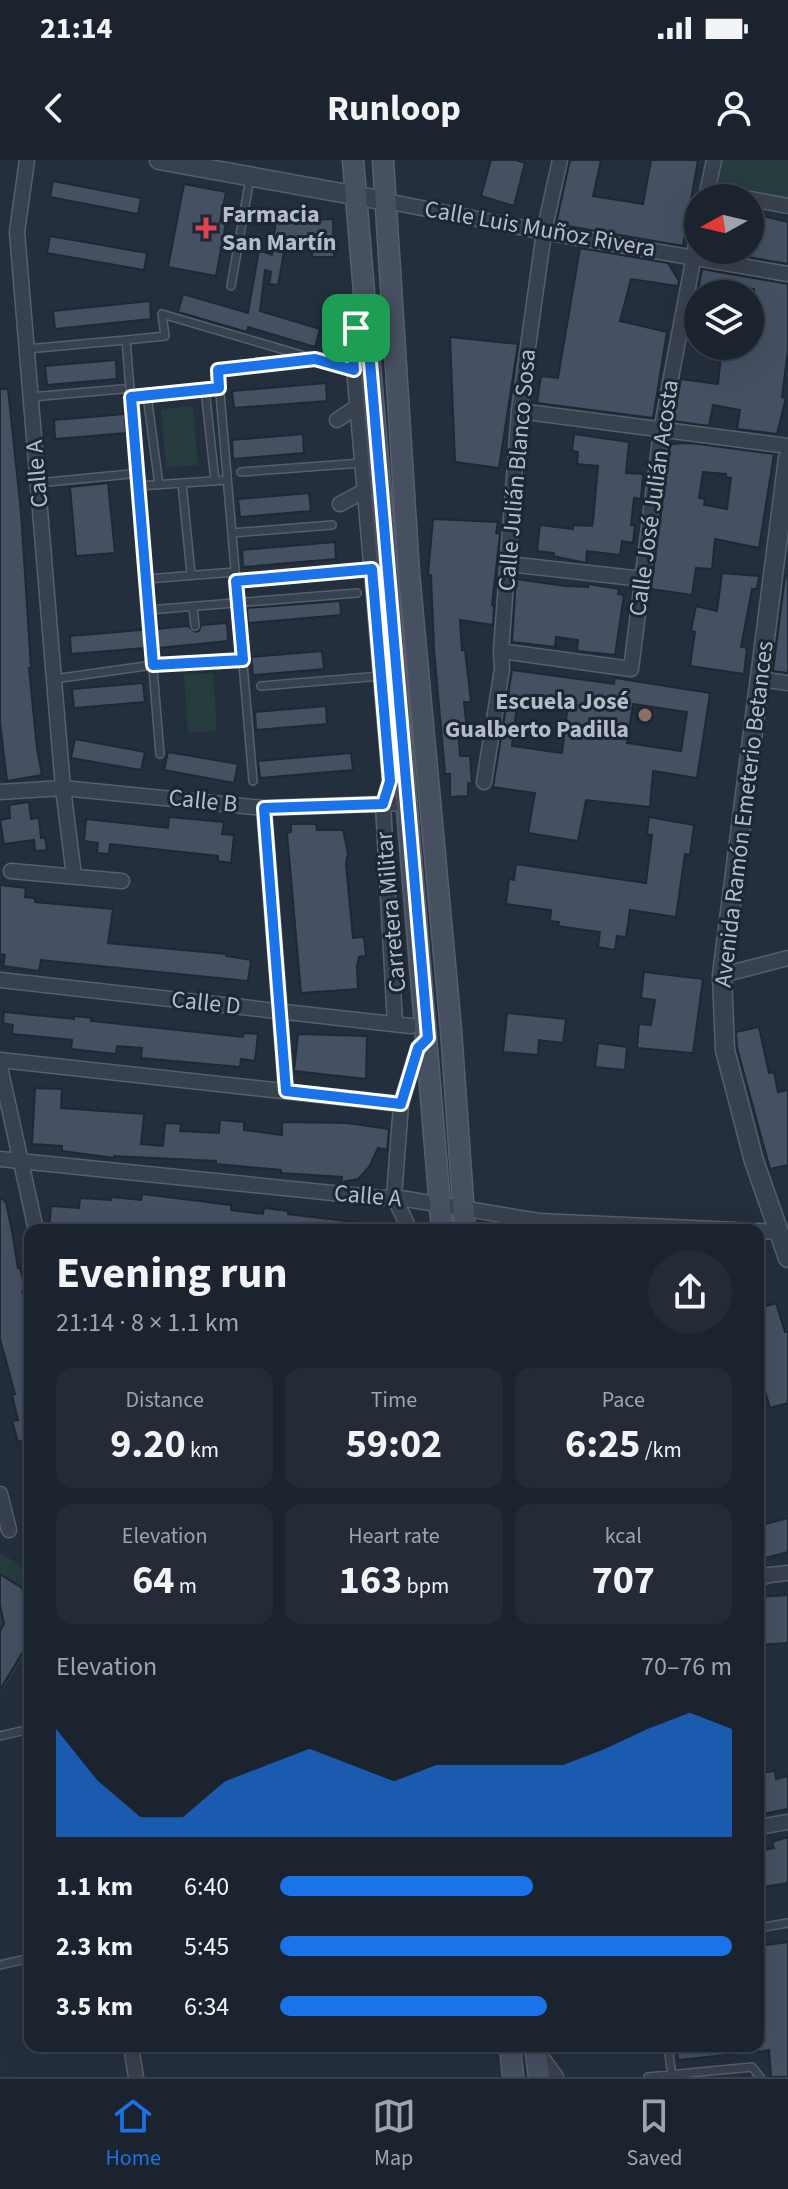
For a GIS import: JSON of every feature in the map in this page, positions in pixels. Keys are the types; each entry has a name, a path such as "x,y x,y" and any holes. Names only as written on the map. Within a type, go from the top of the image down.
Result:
{"main road":[{"name":"Carretera Militar","path":"353,160 407,803 420,1032 442,1224"},
{"name":"Carretera Militar","path":"383,160 409,573 451,1030 465,1220"},
{"path":"511,2052 513,2077"},
{"path":"536,2052 539,2077"}],"street":[{"name":"Calle A","path":"27,160 17,232 63,788 74,876"},
{"path":"159,160 386,201"},
{"name":"Calle Julián Blanco Sosa","path":"484,782 502,669 519,411 544,232 560,160"},
{"path":"709,184 714,160"},
{"name":"Calle Luis Muñoz Rivera","path":"386,201 684,255"},
{"path":"764,201 788,206"},
{"name":"Calle José Julián Acosta","path":"501,651 631,669 661,431 692,264"},
{"name":"Calle Luis Muñoz Rivera","path":"732,264 788,274"},
{"path":"366,315 356,328 352,345 390,781 383,804 395,1024"},
{"path":"337,420 358,406"},
{"path":"519,411 788,446"},
{"name":"Avenida Ramón Emeterio Betances","path":"788,458 783,541 758,679 722,975 725,1050 754,1161 784,1232 788,1258"},
{"path":"340,504 366,490"},
{"path":"508,564 643,579"},
{"path":"758,679 788,683"},
{"name":"Calle B","path":"0,792 63,788 264,808 407,803"},
{"path":"264,808 286,1091"},
{"path":"11,871 122,881"},
{"path":"722,975 788,958"},
{"name":"Calle D","path":"0,980 395,1024 420,1032"},
{"path":"407,1224 394,1197 401,1104 420,1032"},
{"path":"0,1060 401,1104"},
{"path":"0,1067 35,1224"},
{"name":"Calle A","path":"0,1159 394,1197 440,1205 465,1220 514,1224"},
{"path":"764,1231 784,1232"},
{"path":"0,1494 9,1530"},
{"path":"764,1577 788,1573"},
{"path":"764,1826 788,1822"},
{"path":"132,2052 136,2077"},
{"path":"539,2052 556,2077"}],"lane":[{"path":"231,286 250,176"},
{"path":"27,349 165,336 162,314 354,370"},
{"path":"126,340 160,754"},
{"path":"253,781 218,370 315,359"},
{"path":"131,397 219,388"},
{"path":"31,397 122,389"},
{"path":"205,389 215,481"},
{"path":"147,395 159,485"},
{"path":"241,472 364,462"},
{"path":"38,483 130,474"},
{"path":"138,486 227,480"},
{"path":"182,483 191,574"},
{"path":"232,533 332,525"},
{"path":"146,579 191,574 235,576 372,569"},
{"path":"148,610 357,593"},
{"path":"193,607 195,626"},
{"path":"54,679 153,665 243,660"},
{"path":"261,686 381,676"},
{"path":"0,1736 24,1730"},
{"path":"764,1927 788,1923"},
{"path":"0,1965 24,1959"},
{"path":"669,2052 672,2076"},
{"path":"648,2077 752,2067 760,2077"}],"green space":[{"path":"722,160 788,160 788,201 764,196 764,184 716,184"},
{"path":"193,406 198,465 166,468 161,409"},
{"path":"213,673 217,731 188,733 184,675"},
{"path":"0,1553 21,1565 24,1577 24,1656 0,1694"}],"building":[{"path":"491,160 525,163 514,206 481,196"},
{"path":"570,160 601,160 593,196 643,204 651,160 698,160 694,184 684,184 683,246 556,224"},
{"path":"53,181 141,198 138,214 50,197"},
{"path":"184,184 226,192 220,222 226,223 216,276 168,267"},
{"path":"764,216 788,222 788,264 764,260"},
{"path":"276,219 303,223 303,220 333,219 334,257 312,257 312,245 286,242 278,285 269,284 271,272 265,270 260,311 320,329 315,347 248,327 247,332 178,312 183,294 248,313 259,250 272,255"},
{"path":"50,236 147,253 144,270 47,253"},
{"path":"580,248 668,263 679,281 678,286 631,279 620,321 667,332 653,418 537,403 541,376 558,378"},
{"path":"702,269 788,284 788,349 782,397 786,398 777,434 737,429 740,410 713,405 709,426 673,421 681,379 718,384 721,360 764,360 764,280 700,280"},
{"path":"150,301 151,319 55,329 53,311"},
{"path":"450,337 518,344 499,468 455,462"},
{"path":"116,360 117,379 47,385 45,366"},
{"path":"326,383 327,401 234,408 232,391"},
{"path":"0,389 8,389 21,512 29,668 42,775 7,781 0,722"},
{"path":"125,414 126,433 55,439 54,420"},
{"path":"303,434 304,453 233,459 232,440"},
{"path":"574,434 629,442 626,473 643,474 641,499 634,498 633,543 622,541 620,555 587,551 586,563 537,551 540,525 573,529 573,525 592,526 598,466 577,464 578,452 572,451"},
{"path":"691,443 774,454 759,548 715,539 712,569 696,568 692,595 651,589 670,444","holes":["703,472 726,474 731,478 727,509 704,505 705,499 699,498"]},
{"path":"108,483 115,553 76,556 70,487"},
{"path":"309,493 311,511 240,517 238,499"},
{"path":"433,519 498,522 496,533 500,534 492,605 493,625 460,620 471,702 464,702 467,730 458,731 460,756 470,756 472,784 468,783 468,796 450,797 450,774 445,774 431,575 428,575"},
{"path":"335,542 336,559 243,567 242,550"},
{"path":"722,573 759,576 757,589 752,589 741,647 747,648 744,674 690,666 695,632 691,631 696,606 717,611"},
{"path":"785,576 788,576 788,673 773,671"},
{"path":"516,579 619,589 618,594 624,595 615,655 577,651 578,640 556,637 555,647 512,642"},
{"path":"340,601 341,615 248,623 247,608"},
{"path":"227,623 228,641 158,648 156,629 188,626 195,632 201,625"},
{"path":"143,630 145,648 71,654 70,636"},
{"path":"322,651 324,669 253,675 251,657"},
{"path":"512,670 614,684 615,678 710,693 697,778 653,771 650,807 586,800 578,841 528,833 535,793 493,787","holes":["518,697 568,704 562,753 512,746","633,704 687,712 681,751 627,743"]},
{"path":"143,683 145,702 74,708 72,689"},
{"path":"326,706 327,724 256,730 255,712"},
{"path":"75,739 145,752 141,770 71,758"},
{"path":"168,752 238,764 234,783 164,770"},
{"path":"351,753 353,770 260,778 258,761"},
{"path":"29,802 31,819 39,818 41,838 45,837 47,850 35,851 34,840 4,844 0,820 10,818 9,805"},
{"path":"169,817 224,822 222,834 234,835 231,863 218,861 218,856 110,844 109,854 97,853 98,843 84,841 86,819 168,828"},
{"path":"649,817 694,825 690,855 685,854 676,917 630,910 626,937 617,936 615,950 598,947 600,932 558,926 559,922 550,921 551,910 506,904 509,879 514,880 516,864 646,883 652,835 647,834"},
{"path":"291,824 316,824 317,830 343,830 348,853 346,864 353,938 364,937 366,956 359,957 358,989 301,993 287,833 291,832"},
{"path":"0,885 26,888 25,897 35,898 35,902 113,909 108,943 226,954 251,960 248,981 41,960 39,971 3,966 5,955 0,954"},
{"path":"644,972 703,979 693,1053 637,1048 639,1024 651,1025 655,1000 641,998"},
{"path":"4,1012 74,1019 74,1016 92,1018 91,1021 243,1037 244,1033 258,1034 255,1061 241,1059 240,1067 141,1058 142,1048 117,1046 116,1054 71,1049 72,1040 12,1034 13,1025 3,1023"},
{"path":"507,1013 566,1019 563,1043 539,1040 538,1055 503,1052"},
{"path":"759,1027 769,1073 774,1072 778,1092 788,1090 788,1165 770,1169 737,1048 736,1032"},
{"path":"298,1034 367,1036 366,1079 294,1071"},
{"path":"598,1043 627,1047 625,1070 595,1067"},
{"path":"35,1088 62,1089 61,1108 144,1114 141,1144 163,1146 165,1123 181,1124 180,1131 219,1133 220,1120 244,1122 244,1130 282,1135 282,1122 347,1123 389,1129 387,1150 378,1148 369,1167 358,1179 341,1182 342,1177 281,1173 281,1170 216,1164 216,1161 114,1158 62,1151 62,1146 32,1144"},
{"path":"142,1194 231,1205 231,1210 263,1214 264,1208 288,1211 288,1214 372,1224 50,1224 51,1206 79,1208 80,1198 141,1200"},
{"path":"0,1199 3,1199 24,1283 24,1440 18,1442 12,1421 18,1420 12,1395 15,1394 0,1339"},
{"path":"776,1303 785,1332 788,1331 788,1403 770,1408 764,1388 764,1307"},
{"path":"788,1518 788,1552 764,1558 764,1524"},
{"path":"0,1574 22,1588 24,1650 0,1690 0,1631 4,1624 0,1605"},
{"path":"788,1595 788,1643 764,1645 764,1597"},
{"path":"775,1771 776,1779 788,1776 788,1809 764,1814 764,1772"},
{"path":"788,1837 788,1883 764,1887 764,1850 774,1848 772,1842"},
{"path":"788,1942 788,2077 771,2077 769,2050 764,2051 764,1945"},
{"path":"677,2052 735,2052 735,2054 678,2060"}],"place":[{"name":"Farmacia San Martín","path":"206,228"},
{"name":"Escuela José Gualberto Padilla","path":"645,715"}],"route":[{"path":"366,315 428,1038 418,1048 401,1104 286,1091 264,808 383,804 390,781 372,569 236,581 243,660 153,665 131,397 219,388 218,370 315,359 354,370 352,345 356,328 366,315"}]}
